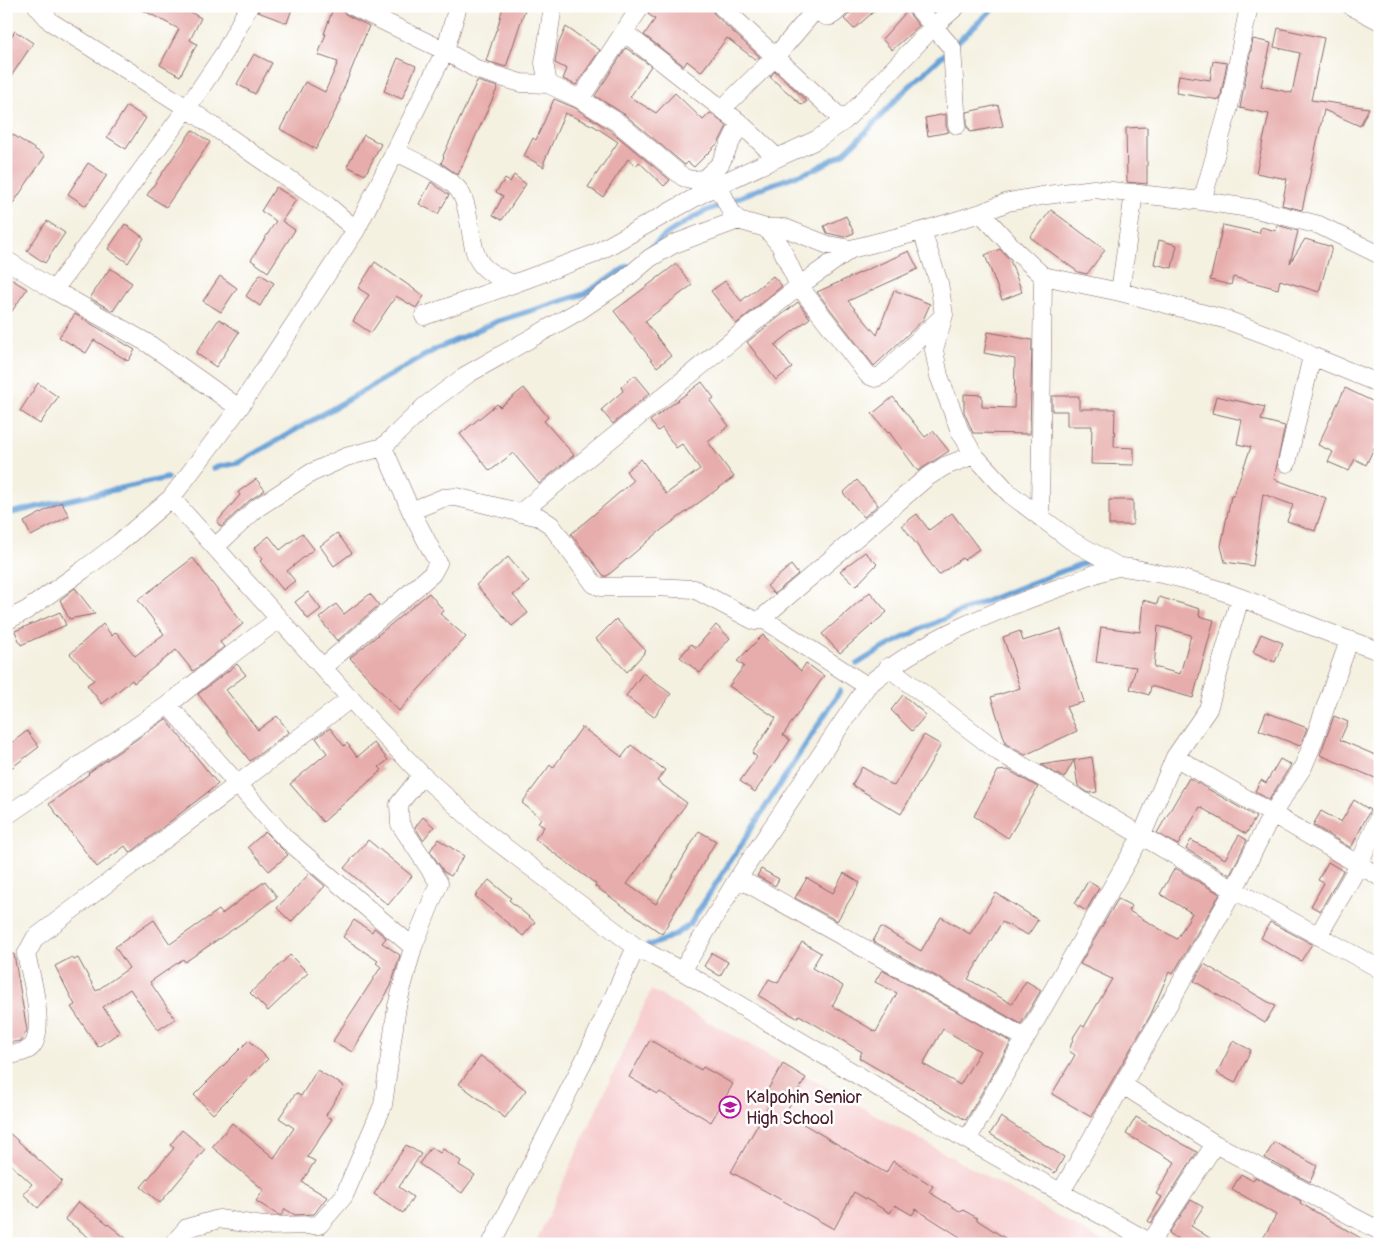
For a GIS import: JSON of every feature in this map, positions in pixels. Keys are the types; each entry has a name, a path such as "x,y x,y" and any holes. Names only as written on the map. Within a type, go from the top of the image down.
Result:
{"street":[{"path":"37,6 50,22 188,108 328,206 356,230"},
{"path":"54,290 188,108 225,52 249,6"},
{"path":"352,6 445,51 478,70 521,83 548,84 580,99 617,122 683,177 713,187 735,216 766,228 785,228 828,245 851,249"},
{"path":"6,621 27,610 83,570 171,498 239,408 356,230 445,51 458,6"},
{"path":"548,84 544,63 553,6"},
{"path":"580,99 641,6"},
{"path":"721,6 844,122"},
{"path":"722,109 776,56 814,8 824,17 828,18 832,17 842,6"},
{"path":"916,6 943,37 957,125"},
{"path":"424,316 594,254 713,187 816,140 844,122 943,37 957,6"},
{"path":"1202,200 1229,107 1249,6"},
{"path":"1351,6 1380,21"},
{"path":"625,33 740,123 777,158"},
{"path":"713,187 720,164 740,123"},
{"path":"396,152 432,169 460,190 466,205 475,257 484,268 514,284"},
{"path":"520,513 799,286 851,249 922,231 981,213 1008,202 1094,189 1202,200 1256,209 1319,225 1380,255"},
{"path":"1120,292 1134,192"},
{"path":"981,213 1016,251 1043,276 1120,292 1224,319 1286,342 1312,356 1380,384"},
{"path":"215,547 257,508 311,473 346,457 383,447 425,406 468,374 577,312 624,282 658,253 735,216"},
{"path":"766,228 780,246 799,286 868,375 875,378 882,376 944,315"},
{"path":"922,231 939,283 944,315 934,350 939,376 960,431 974,455 1010,494 1072,541 1119,567 1174,576 1214,588 1349,641 1380,651"},
{"path":"6,260 54,290 149,344 239,408"},
{"path":"1040,517 1043,276"},
{"path":"1287,463 1312,356"},
{"path":"323,667 432,574 438,563 383,447"},
{"path":"412,511 443,498 456,497 539,517 551,525 594,584 601,587 694,589 755,621 762,619 926,478 944,466 974,455"},
{"path":"171,498 350,698 422,774 490,836 636,948 682,971 967,1140 1152,1243 1215,1144"},
{"path":"682,971 738,878 867,686 888,667 939,638 1002,608 1119,567"},
{"path":"967,1140 1142,836 1175,757 1208,709 1240,598"},
{"path":"6,816 168,705 215,666 279,619"},
{"path":"762,619 867,686"},
{"path":"1061,1192 1234,890 1272,814 1303,767 1349,641"},
{"path":"888,667 999,752 1234,890 1380,969"},
{"path":"6,1056 30,1049 36,1040 38,1028 34,990 26,955 35,938 350,698"},
{"path":"168,705 285,838 413,947"},
{"path":"1175,757 1380,877"},
{"path":"172,1244 187,1228 219,1219 263,1226 319,1225 344,1196 383,1105 397,1006 413,947 439,883 400,824 399,804 422,774"},
{"path":"1318,936 1359,865 1380,814"},
{"path":"738,878 1025,1038"},
{"path":"491,1244 590,1049 636,948"},
{"path":"1123,1084 1215,1144 1380,1231"}],"shaded area":[{"name":"Kalpohin Senior High School","path":"651,990 1108,1244 535,1244"}],"building":[{"path":"135,6 179,6 201,18 190,40 197,44 180,76 160,65 179,29"},
{"path":"260,6 293,6 287,23 258,12"},
{"path":"334,6 341,6 343,12 347,15 369,26 339,100 341,100 316,149 280,129 305,82 325,92 338,62 318,55"},
{"path":"503,6 526,6 506,67 486,61"},
{"path":"652,6 711,6 714,14 760,57 756,60 727,38 701,72 687,61 684,66 644,35 655,19 648,14"},
{"path":"852,6 880,6 854,29 844,19 850,13"},
{"path":"907,11 919,26 892,50 882,39"},
{"path":"566,27 600,50 576,85 563,79 567,69 555,63 558,45"},
{"path":"1278,28 1324,38 1311,100 1369,108 1360,126 1324,110 1302,210 1282,205 1287,179 1256,173 1269,114 1240,108 1253,39 1271,43 1261,86 1292,93 1300,53 1274,47"},
{"path":"15,31 33,43 6,84 6,44"},
{"path":"626,48 651,66 630,97 656,113 675,93 703,120 710,113 727,126 719,142 694,167 688,162 685,165 624,114 595,96"},
{"path":"254,54 272,63 255,94 237,84"},
{"path":"398,58 416,66 402,99 384,91"},
{"path":"1213,61 1227,63 1220,100 1176,93 1179,75 1210,80"},
{"path":"775,71 807,101 802,105 770,77"},
{"path":"477,81 498,87 458,175 441,163"},
{"path":"554,99 575,108 611,131 670,180 664,186 639,162 636,166 628,159 603,197 588,187 618,142 594,126 565,113 544,162 544,167 524,156 533,138 536,140"},
{"path":"998,105 1003,126 970,132 969,128 967,128 967,112"},
{"path":"127,106 146,118 126,149 107,137"},
{"path":"946,114 946,126 949,132 928,136 925,118"},
{"path":"1147,127 1147,184 1127,182 1126,128"},
{"path":"192,130 210,142 166,207 147,195"},
{"path":"12,134 45,156 6,214 6,144"},
{"path":"364,135 381,144 365,175 347,166"},
{"path":"88,163 107,175 86,206 68,194"},
{"path":"514,175 526,184 502,220 493,215 503,196 496,192 505,179 510,182"},
{"path":"431,182 449,195 438,214 419,204"},
{"path":"276,187 296,200 282,221 295,230 268,272 251,260 276,221 261,211"},
{"path":"1051,210 1105,250 1087,274 1078,272 1030,237"},
{"path":"846,216 854,233 844,237 827,233 824,226"},
{"path":"47,221 65,233 45,263 27,251"},
{"path":"125,224 144,238 128,263 108,249"},
{"path":"1223,225 1259,233 1261,227 1276,231 1277,225 1298,231 1290,263 1305,239 1332,247 1319,292 1280,280 1278,289 1233,277 1231,285 1210,280"},
{"path":"1159,240 1177,245 1172,268 1154,264"},
{"path":"1000,249 1010,260 1022,292 1002,300 985,255"},
{"path":"909,251 918,269 848,301 877,335 894,290 930,304 923,320 874,366 817,292"},
{"path":"375,262 424,296 416,308 396,296 371,333 353,321 369,295 358,288"},
{"path":"676,264 692,285 645,321 671,356 657,367 614,311"},
{"path":"110,268 132,283 113,311 90,298"},
{"path":"260,274 274,283 260,306 246,296"},
{"path":"6,276 27,289 6,320"},
{"path":"220,276 237,288 221,312 203,301"},
{"path":"773,276 782,286 736,324 711,291 725,281 741,301"},
{"path":"798,302 810,318 775,345 792,368 776,380 747,342"},
{"path":"75,314 135,350 128,361 94,340 86,353 59,337"},
{"path":"219,319 239,332 216,367 196,353"},
{"path":"988,332 1032,340 1030,434 973,433 964,412 964,394 982,395 982,407 1014,408 1015,359 984,353"},
{"path":"635,375 650,393 613,424 601,410 623,391 621,387"},
{"path":"702,382 714,398 710,401 729,426 708,442 734,477 660,531 607,576 604,576 571,534 633,481 626,471 641,459 666,494 700,469 682,444 676,448 662,428 658,431 650,421"},
{"path":"38,383 58,397 40,424 20,411"},
{"path":"524,388 548,417 544,421 574,455 539,484 513,453 490,471 460,434 497,404 500,407"},
{"path":"1345,388 1380,405 1380,435 1366,465 1355,459 1349,471 1328,462 1333,452 1318,445"},
{"path":"1052,396 1079,396 1079,409 1115,409 1114,447 1134,448 1134,465 1091,464 1092,426 1067,426 1067,411 1052,411"},
{"path":"1216,396 1265,407 1261,420 1285,426 1274,479 1326,498 1315,531 1287,521 1293,505 1263,494 1253,566 1225,562 1221,546 1231,496 1233,496 1251,447 1237,444 1242,420 1212,413"},
{"path":"893,397 925,437 933,431 949,451 918,471 889,432 872,414"},
{"path":"256,479 265,490 250,500 221,527 217,522 240,495 238,492"},
{"path":"857,480 878,505 864,517 843,493"},
{"path":"1109,500 1133,500 1133,525 1109,525"},
{"path":"61,502 69,516 31,536 24,522"},
{"path":"952,513 979,549 964,560 962,558 939,575 902,525 917,514 929,530"},
{"path":"302,533 314,549 287,571 295,581 283,590 260,561 263,559 254,548 269,536 280,550"},
{"path":"337,533 352,553 334,566 320,546"},
{"path":"865,552 877,564 856,586 840,571"},
{"path":"508,557 529,582 513,595 528,613 512,626 476,585"},
{"path":"193,558 243,624 220,642 224,647 193,671 176,650 134,683 132,680 102,704 87,685 94,680 70,654 103,624 112,636 116,632 135,656 164,634 138,600"},
{"path":"791,565 798,574 774,594 767,586"},
{"path":"75,588 95,614 69,619 60,600"},
{"path":"308,592 321,609 308,619 295,602"},
{"path":"870,592 887,612 840,653 822,634"},
{"path":"429,593 444,611 440,614 466,637 399,711 350,658"},
{"path":"370,594 379,605 337,641 319,618 336,604 344,614"},
{"path":"1159,597 1200,609 1199,616 1214,620 1193,698 1151,686 1149,695 1130,689 1136,667 1096,662 1101,627 1140,632 1143,600 1157,604","holes":["1158,626 1191,635 1180,674 1154,667"]},
{"path":"60,612 66,625 21,645 15,631"},
{"path":"616,619 646,651 627,672 596,639"},
{"path":"716,625 730,638 700,673 680,657 691,644 696,648"},
{"path":"1061,629 1084,702 1066,707 1077,731 1025,755 1006,744 991,697 1020,688 1003,637 1020,631 1023,641"},
{"path":"1261,634 1283,643 1275,662 1253,652"},
{"path":"763,635 801,671 806,663 824,676 783,735 790,740 755,792 740,781 757,757 752,753 776,718 729,686 744,666 737,661"},
{"path":"237,664 246,675 226,690 258,730 277,716 289,732 250,761 198,694"},
{"path":"643,673 671,694 654,717 626,696"},
{"path":"903,695 926,715 912,731 891,710"},
{"path":"1266,712 1307,728 1300,746 1259,730"},
{"path":"1334,716 1348,722 1340,740 1380,757 1380,780 1320,755"},
{"path":"166,719 218,784 130,853 125,846 97,867 49,804 88,773"},
{"path":"582,727 622,757 631,745 665,770 657,781 687,803 627,884 656,904 699,831 716,841 662,934 595,886 596,884 535,839 544,827 538,823 541,818 522,803 550,765 553,768"},
{"path":"330,728 344,746 347,743 357,757 374,743 388,760 379,767 382,770 323,822 290,784 327,753 316,738"},
{"path":"27,731 39,747 6,772 6,747"},
{"path":"924,735 941,745 901,814 852,785 862,767 894,786"},
{"path":"1092,757 1097,792 1089,793 1078,786 1074,760"},
{"path":"1280,759 1291,765 1269,800 1255,791 1261,780 1266,783"},
{"path":"1074,760 1064,778 1041,765 1053,763"},
{"path":"1008,770 1038,787 1008,838 974,816 998,771"},
{"path":"1189,778 1256,817 1246,834 1200,807 1178,845 1157,833"},
{"path":"1354,800 1370,810 1351,848 1313,825 1321,811 1341,822"},
{"path":"423,817 434,827 423,840 415,827"},
{"path":"265,832 288,855 269,871 248,847"},
{"path":"1239,835 1247,840 1230,875 1186,849 1191,840 1225,859"},
{"path":"438,839 464,856 451,876 444,872 430,851"},
{"path":"368,840 412,876 388,905 344,868"},
{"path":"1328,862 1343,871 1320,911 1311,906 1324,883 1318,880"},
{"path":"1175,868 1220,894 1173,974 1169,972 1151,1014 1091,1117 1052,1094 1075,1055 1069,1051 1074,1036 1081,1025 1084,1027 1112,979 1080,964 1118,899 1132,906 1129,911 1177,939 1192,913 1160,894"},
{"path":"761,869 779,879 775,886 757,876"},
{"path":"310,873 325,886 291,922 277,908"},
{"path":"844,873 860,883 837,921 795,898 807,878 833,893"},
{"path":"489,880 511,898 509,900 535,922 523,936 475,896"},
{"path":"265,881 277,897 185,962 183,959 150,982 175,1019 158,1030 130,989 103,1007 120,1032 98,1047 71,1007 75,1005 55,966 72,957 74,960 78,958 96,991 129,968 115,947 154,920 170,944 219,910 222,914"},
{"path":"1088,881 1099,888 1086,911 1075,904"},
{"path":"996,893 1038,920 1028,935 1002,922 968,979 1012,1004 1026,981 1041,990 1021,1024 873,941 881,927 921,951 941,917 970,934"},
{"path":"354,920 372,932 374,928 386,938 382,943 400,955 391,986 352,1052 333,1041 381,967 376,963 378,961 343,937"},
{"path":"1270,922 1312,944 1301,961 1261,938"},
{"path":"802,942 821,953 812,968 843,986 832,1006 876,1032 897,993 875,982 882,970 1011,1042 966,1120 859,1058 862,1052 799,1015 797,1018 759,996 769,979 778,983","holes":["943,1029 980,1051 960,1085 923,1064"]},
{"path":"712,953 728,962 720,976 704,966"},
{"path":"14,954 27,1030 22,1041 6,1043 6,955"},
{"path":"290,955 308,973 268,1011 250,993"},
{"path":"1204,964 1275,1006 1265,1023 1194,981"},
{"path":"249,1040 268,1059 213,1114 194,1095"},
{"path":"650,1040 701,1070 703,1067 733,1084 711,1122 660,1092 658,1094 629,1077"},
{"path":"1233,1041 1251,1050 1235,1083 1217,1073"},
{"path":"481,1056 526,1090 505,1118 459,1084"},
{"path":"783,1064 806,1078 785,1113 886,1173 893,1161 933,1186 929,1192 961,1212 963,1210 977,1218 977,1220 1014,1244 971,1244 916,1209 912,1215 895,1205 890,1213 854,1192 834,1229 731,1172 770,1103 762,1099"},
{"path":"317,1070 344,1086 327,1113 326,1116 332,1119 307,1157 315,1161 302,1182 327,1197 314,1214 295,1215 285,1209 282,1215 278,1215 256,1201 264,1190 212,1147 232,1123 274,1158 294,1128 279,1118 296,1093 301,1096"},
{"path":"1001,1117 1064,1157 1055,1173 990,1134"},
{"path":"1136,1117 1197,1152 1151,1223 1148,1221 1162,1197 1156,1194 1175,1162 1126,1134"},
{"path":"6,1130 62,1181 38,1208 23,1194 32,1184 6,1160"},
{"path":"182,1130 205,1149 160,1203 141,1187 174,1148 170,1145"},
{"path":"1274,1142 1317,1166 1310,1182 1265,1158"},
{"path":"406,1145 421,1154 399,1187 413,1197 403,1213 374,1194"},
{"path":"431,1147 440,1153 443,1149 461,1161 459,1165 475,1175 462,1193 419,1164"},
{"path":"1241,1174 1253,1181 1255,1177 1301,1201 1300,1203 1371,1244 1260,1244 1276,1215 1232,1189"},
{"path":"1191,1200 1203,1207 1191,1226 1219,1244 1185,1244 1169,1233"},
{"path":"78,1202 133,1244 97,1244 65,1219"}],"waterway":[{"path":"645,252 668,233 701,213 764,187 815,169 843,154 900,95 996,6"},
{"path":"213,468 238,463 436,349 498,321 584,294 628,266"},
{"path":"6,514 167,478"},
{"path":"857,664 890,644 948,617 1094,559"},
{"path":"647,946 670,937 690,924 840,691"}],"place":[{"name":"Kalpohin Senior High School","path":"730,1107"}]}
